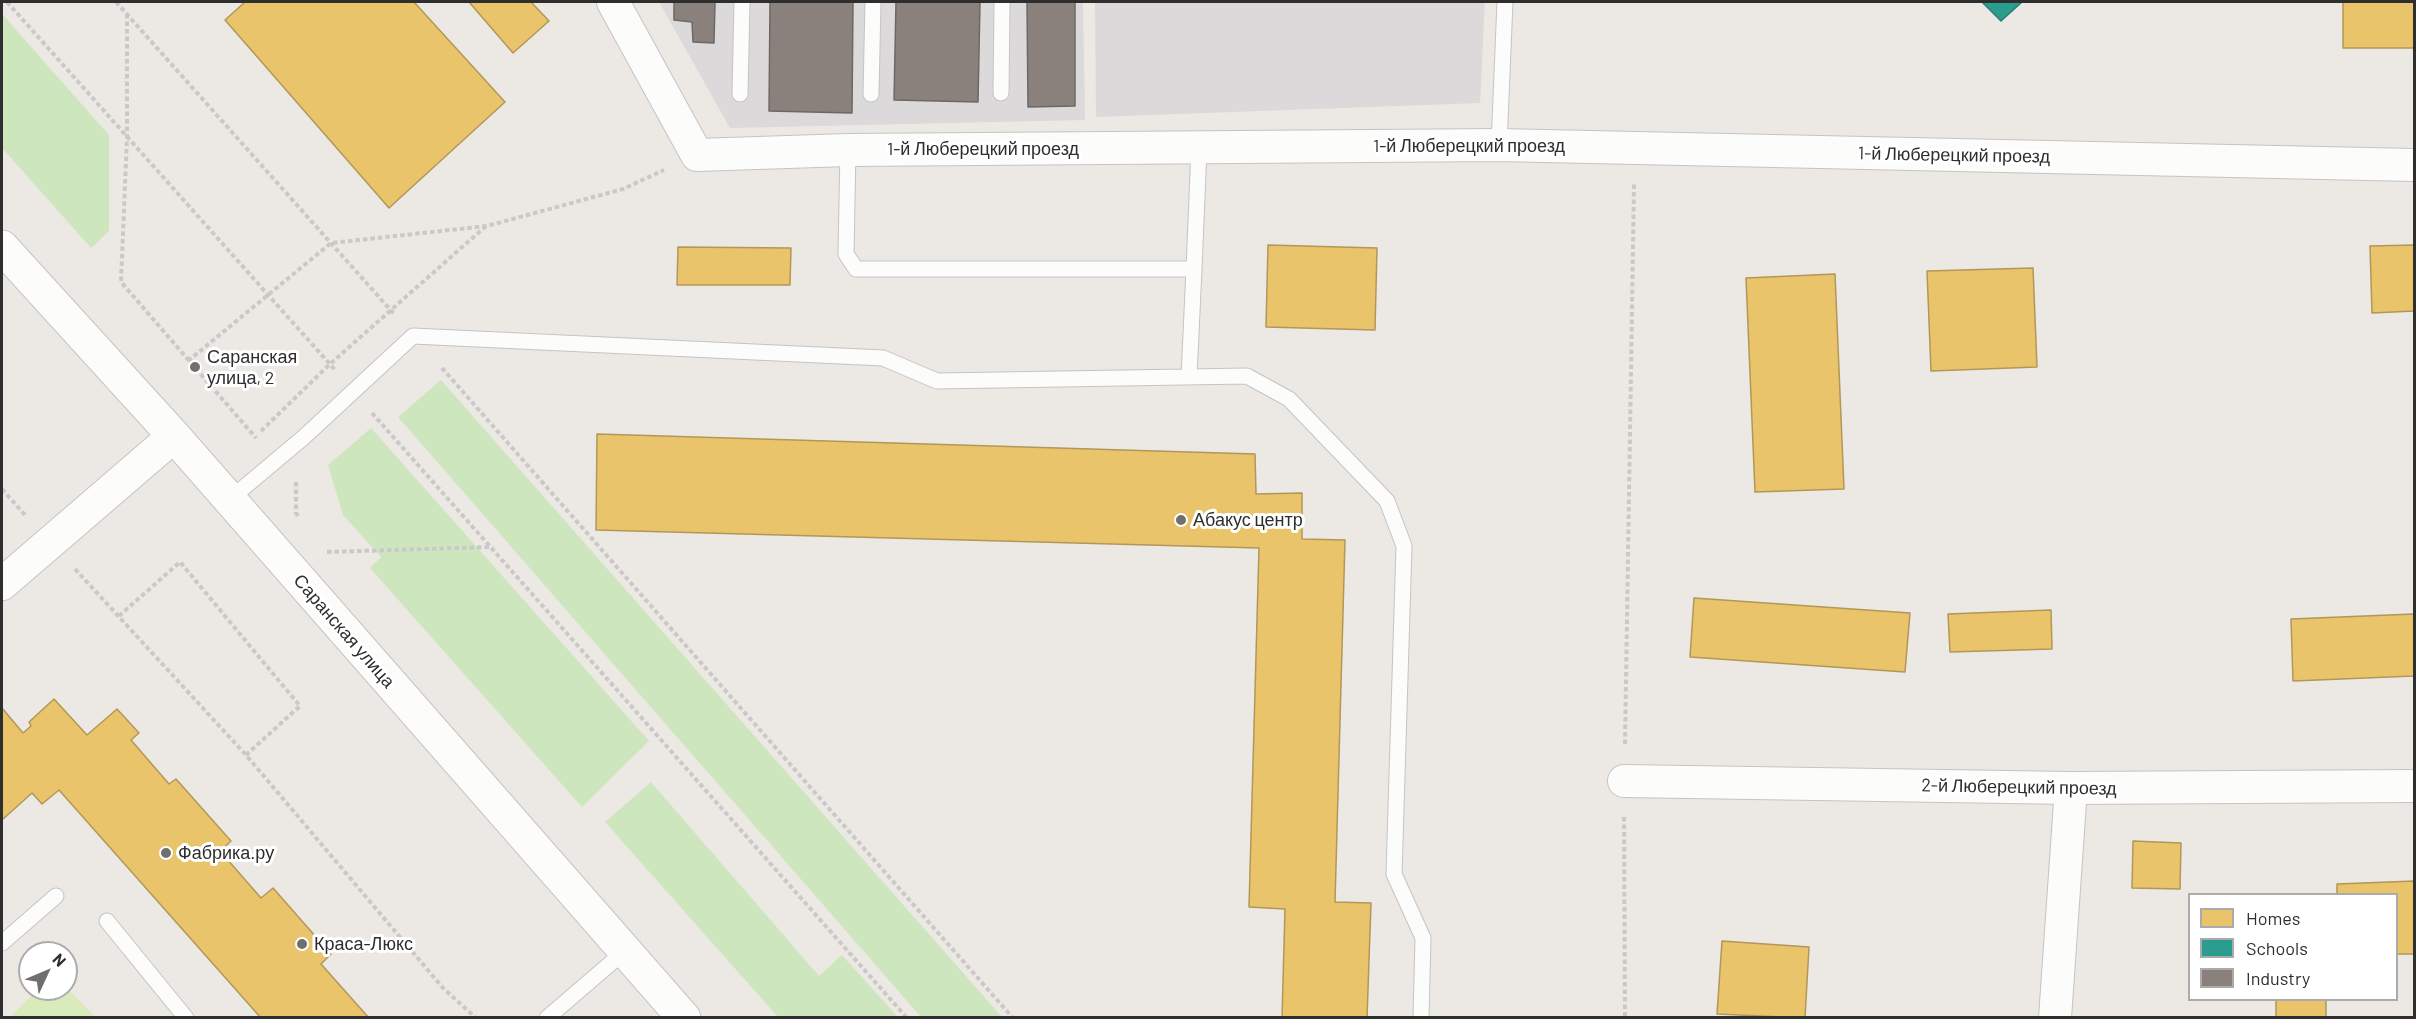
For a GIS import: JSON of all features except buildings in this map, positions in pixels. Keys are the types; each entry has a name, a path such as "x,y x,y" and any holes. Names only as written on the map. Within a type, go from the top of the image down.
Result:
{"main road":[{"name":"Саранская улица","path":"2,247 174,436 684,1017"}],"street":[{"path":"613,2 698,155"},
{"name":"1-й Люберецкий проезд","path":"698,155 848,150 1500,145 2415,165"},
{"path":"2,584 174,436"},
{"name":"2-й Люберецкий проезд","path":"1624,781 2070,788 2415,786"},
{"path":"2055,1017 2070,788"}],"lane":[{"path":"740,94 742,2"},
{"path":"872,94 873,2"},
{"path":"1001,93 1002,2"},
{"path":"1500,145 1505,2"},
{"path":"1189,377 1199,148"},
{"path":"848,150 846,254 856,269 1194,268"},
{"path":"229,500 304,437 413,336 884,358 937,381 1247,376 1289,399 1387,501 1404,546 1394,874 1423,938 1421,1017"},
{"path":"2,943 56,896"},
{"path":"107,921 186,1017"},
{"path":"547,1017 625,951"}],"path":[{"path":"7,2 907,1017"},
{"path":"116,2 390,309 1013,1017"},
{"path":"127,13 127,135 121,282 255,438"},
{"path":"1625,1017 1624,781 1635,147"},
{"path":"188,360 331,243 487,226 623,189 698,155"},
{"path":"255,438 390,309 487,226"},
{"path":"255,438 304,437"},
{"path":"296,481 296,513 302,521"},
{"path":"2,489 246,755 443,988 476,1017"},
{"path":"320,545 326,552 492,547"},
{"path":"119,616 180,562 300,706 246,755"}],"shaded area":[{"path":"659,2 1083,2 1085,120 730,128"},
{"path":"1095,2 1485,2 1480,103 1096,117"}],"green space":[{"path":"2,14 109,135 109,231 91,248 2,148"},
{"path":"441,380 1002,1017 921,1017 398,417"},
{"path":"371,428 649,741 582,807 370,568 381,557 343,515 328,465"},
{"path":"651,782 819,976 842,955 898,1017 778,1017 605,822"},
{"path":"78,999 95,1017 10,1017 27,1001"}],"place":[{"name":"Саранская улица, 2","path":"195,367"},
{"name":"Абакус центр","path":"1181,520"},
{"name":"Фабрика.ру","path":"166,853"},
{"name":"Краса-Люкс","path":"302,944"}]}
